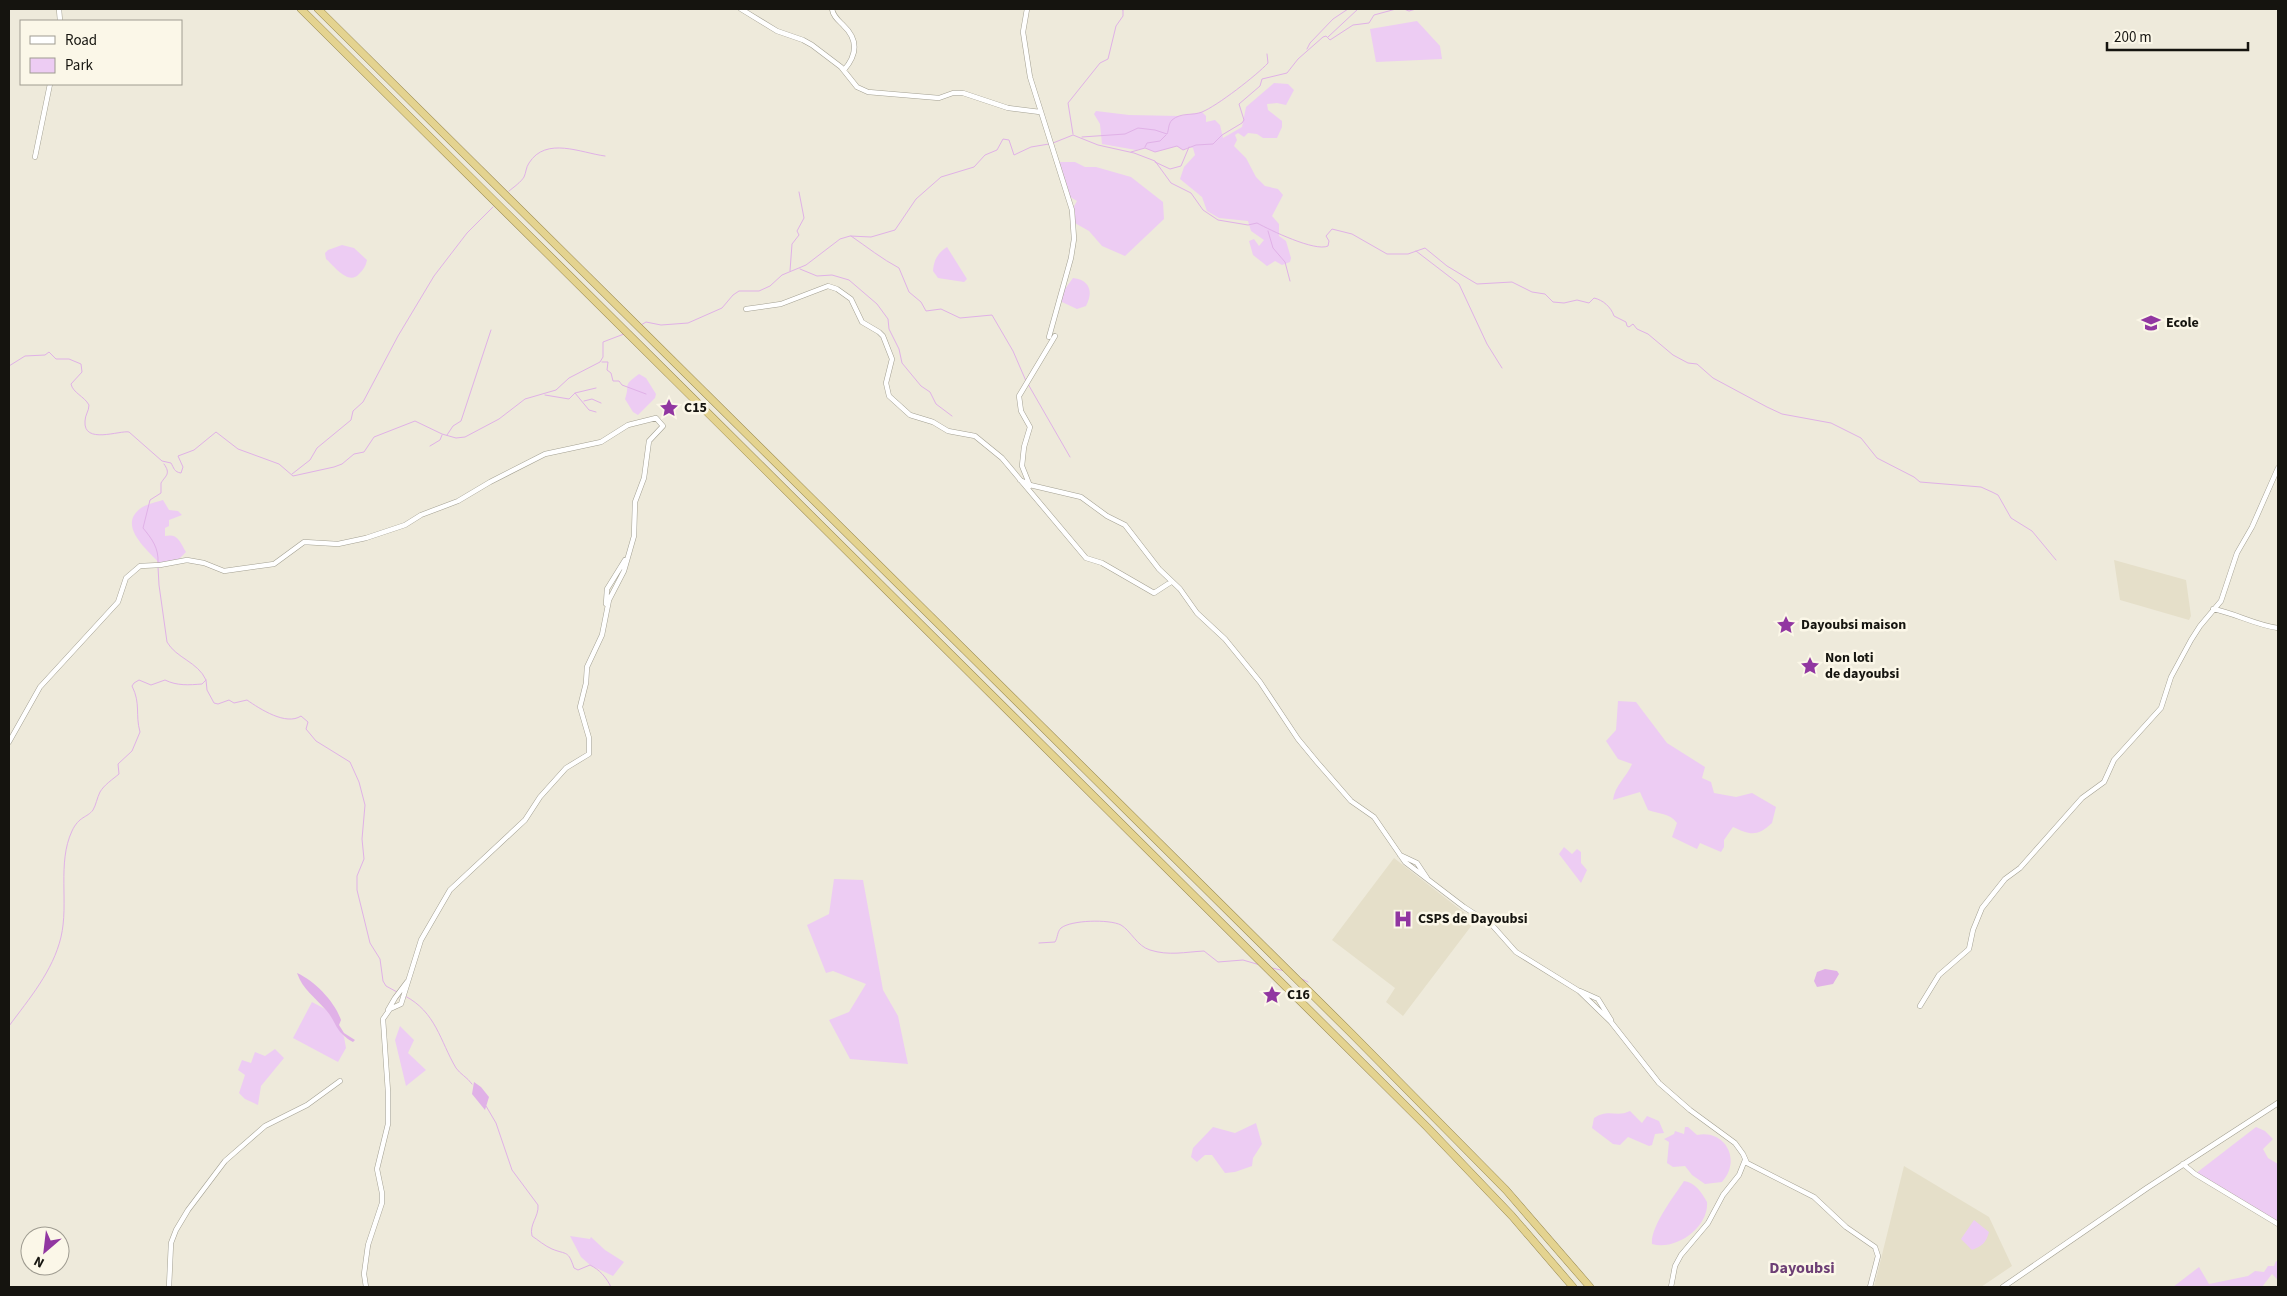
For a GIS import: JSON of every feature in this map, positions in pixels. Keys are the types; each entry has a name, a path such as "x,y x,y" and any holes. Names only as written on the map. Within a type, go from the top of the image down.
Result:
{"highway":[{"path":"301,9 1427,1127 1512,1216 1573,1287"},
{"path":"318,9 1427,1109 1506,1190 1590,1287"}],"street":[{"path":"742,9 776,31 803,40 844,70 857,87 868,92 939,98 952,93 964,93 1008,108 1040,112"},
{"path":"832,9 834,15 851,36 855,48 854,56 844,70"},
{"path":"1027,9 1023,32 1025,58 1040,112 1072,210 1074,239 1068,272 1049,337"},
{"path":"34,157 50,85"},
{"path":"746,309 781,304 828,286 837,289 851,299 862,322 883,336 892,359 886,383 889,396 910,415 933,422 948,431 975,436 1002,458 1086,558 1102,563 1137,582 1151,593 1171,582"},
{"path":"1032,495 1022,466 1024,447 1030,426 1021,411 1019,396 1055,336"},
{"path":"9,742 40,687 118,602 126,578 140,566 160,565 186,560 224,571 238,570 274,564 304,542 338,544 366,538 405,524 421,515 458,500 545,454 601,442 628,425 656,418 663,426 649,441 644,478 635,502 634,536 627,557 607,589 602,635 587,667 586,683 581,700 581,712 589,738 589,754 566,768 540,797 525,820 450,890 420,940 410,979 401,1004 388,1010"},
{"path":"1920,1006 1939,975 1969,949 1973,930 1982,908 2005,879 2020,868 2082,798 2104,782 2114,760 2154,718 2161,708 2171,677 2200,626 2223,596 2237,553 2252,527 2278,468"},
{"path":"1020,480 1030,485 1081,497 1107,516 1125,525 1171,582 1180,589 1197,613 1224,639 1260,682 1298,739 1317,762 1352,801 1374,817 1399,854 1416,863 1429,882 1492,925 1516,952 1579,991 1598,999 1611,1022"},
{"path":"2213,609 2228,612 2247,621 2278,628"},
{"path":"366,1287 364,1274 368,1245 382,1203 377,1169 388,1124 388,1092 382,1019 410,979"},
{"path":"1579,991 1611,1022 1659,1082 1690,1110 1735,1143 1745,1160 1739,1175 1720,1200 1708,1223 1681,1255 1675,1266 1671,1287"},
{"path":"169,1287 171,1243 176,1230 188,1210 225,1161 265,1126 307,1105 340,1081"},
{"path":"2003,1287 2183,1164 2278,1103"},
{"path":"1745,1160 1814,1197 1846,1227 1875,1247 1878,1256 1870,1287"},
{"path":"2183,1164 2195,1174 2278,1224"}],"shaded area":[{"path":"2114,560 2186,580 2191,616 2189,620 2120,600"},
{"path":"1394,858 1475,921 1403,1016 1386,1002 1395,988 1332,940"},
{"path":"1825,969 1837,971 1839,974 1833,984 1817,987 1814,981 1817,972"},
{"path":"297,973 311,981 329,999 341,1020 339,1025 344,1033 355,1040 353,1042 339,1031 330,1015 310,993"},
{"path":"474,1082 489,1097 485,1110 472,1094"},
{"path":"1904,1166 1989,1217 2012,1266 1981,1287 1874,1287"}],"green space":[{"path":"1417,21 1440,46 1442,59 1376,62 1370,29"},
{"path":"1274,83 1288,84 1294,90 1286,105 1277,103 1267,104 1268,110 1282,121 1282,127 1277,138 1263,138 1257,134 1248,133 1244,137 1238,133 1235,135 1237,140 1234,146 1246,158 1256,177 1265,186 1278,189 1283,195 1272,216 1279,224 1279,236 1286,241 1291,258 1290,262 1282,265 1275,261 1267,266 1253,255 1249,241 1254,239 1259,246 1264,240 1251,231 1248,221 1219,218 1207,211 1202,197 1180,179 1184,167 1195,155 1193,148 1189,147 1183,150 1177,146 1155,152 1145,148 1136,150 1102,144 1100,124 1094,114 1096,111 1129,115 1180,116 1202,112 1206,116 1206,122 1215,120 1220,125 1223,138 1242,127 1246,107"},
{"path":"1058,162 1075,162 1085,167 1096,167 1131,177 1163,202 1164,219 1125,256 1102,246 1089,231 1073,222 1072,210 1077,201 1067,195"},
{"path":"342,245 354,248 367,260 363,269 355,277 351,278 342,274 326,259 325,253 328,250"},
{"path":"947,247 967,279 964,282 938,278 933,271 937,257"},
{"path":"1073,278 1084,281 1090,292 1086,306 1077,309 1062,302 1059,297"},
{"path":"639,374 646,378 656,394 655,398 638,415 633,412 625,399 628,383"},
{"path":"163,500 169,510 178,511 182,515 169,520 169,526 165,528 165,536 176,537 186,552 179,559 161,565 137,538 132,523 134,515 141,508"},
{"path":"1618,701 1636,702 1667,743 1705,767 1702,778 1711,782 1714,793 1736,797 1752,793 1776,807 1772,823 1758,833 1744,832 1733,827 1724,840 1724,847 1721,852 1700,843 1697,849 1672,837 1677,823 1667,816 1648,810 1640,792 1613,800 1616,790 1632,764 1618,759 1606,741 1616,730"},
{"path":"1564,847 1572,854 1577,849 1581,852 1581,863 1587,870 1581,883 1559,854"},
{"path":"834,879 863,880 883,990 898,1016 908,1064 850,1059 829,1020 849,1012 866,984 833,971 826,973 807,925 829,914"},
{"path":"312,1002 327,1010 344,1037 346,1048 338,1062 293,1038"},
{"path":"400,1026 414,1040 408,1053 426,1070 406,1086 395,1040"},
{"path":"275,1049 284,1058 261,1086 258,1105 245,1099 239,1093 245,1075 238,1070 242,1060 251,1063 255,1052 265,1056"},
{"path":"1630,1111 1642,1123 1647,1116 1659,1121 1664,1133 1655,1134 1652,1145 1649,1146 1628,1137 1620,1145 1613,1144 1592,1128 1594,1118 1599,1115 1608,1113 1621,1114"},
{"path":"1256,1123 1262,1144 1253,1158 1252,1166 1235,1172 1225,1173 1212,1155 1205,1155 1197,1162 1191,1157 1193,1148 1213,1127 1235,1133"},
{"path":"1685,1127 1688,1127 1697,1135 1707,1134 1716,1137 1728,1148 1730,1165 1728,1173 1722,1182 1705,1184 1692,1175 1685,1166 1673,1167 1667,1163 1669,1142 1664,1139 1674,1134 1675,1131 1684,1134"},
{"path":"2256,1127 2265,1131 2273,1139 2263,1149 2268,1158 2278,1164 2278,1224 2195,1174"},
{"path":"1684,1181 1695,1186 1707,1202 1703,1220 1689,1235 1680,1240 1671,1244 1652,1244 1652,1237 1659,1220"},
{"path":"1974,1220 1989,1232 1983,1244 1972,1250 1961,1239"},
{"path":"570,1236 590,1239 591,1237 605,1250 624,1262 613,1276 590,1265 581,1257"},
{"path":"2276,1261 2278,1262 2278,1280 2272,1274 2262,1287 2173,1287 2199,1267 2209,1284 2248,1276 2255,1271 2264,1272 2268,1266 2274,1266"}],"waterway":[{"path":"1073,134 1068,103 1100,63 1108,59 1116,26 1123,16 1123,10 1120,9"},
{"path":"1307,49 1310,43 1333,19 1348,9"},
{"path":"1328,37 1358,9"},
{"path":"1131,152 1145,148 1155,152 1177,146 1183,150 1196,145 1213,144 1222,135 1242,123 1244,120 1239,104 1260,86 1262,79 1287,73 1298,59 1323,37 1326,36 1330,40 1353,25 1369,23 1374,15 1396,9"},
{"path":"1404,9 1409,11 1416,9"},
{"path":"1082,137 1125,134 1138,128 1167,134 1172,120 1183,115 1209,109 1246,82 1268,63 1267,54"},
{"path":"1053,143 1073,135 1098,145 1134,153 1155,161 1171,183 1191,193 1203,210 1218,220 1248,225 1257,223 1292,239 1313,246 1328,246 1329,241 1326,236 1332,229 1352,234 1387,254 1408,254 1425,248 1447,266 1477,284 1512,282 1532,292 1545,294 1553,302 1564,303 1577,300 1589,303 1594,298 1597,299 1609,307 1614,316 1626,322 1627,326 1629,327 1633,324 1637,329 1648,334 1673,355 1688,363 1697,364 1713,378 1782,414 1831,423 1861,438 1877,458 1920,482 1981,487 1998,495 2011,518 2032,531 2056,560"},
{"path":"1145,147 1147,143 1160,141 1166,135"},
{"path":"641,325 646,322 661,325 688,323 722,308 739,291 759,291 770,286 782,275 806,265 840,239 850,236 871,237 895,230 916,199 941,177 974,167 985,155 997,150 1003,139 1009,140 1014,155 1031,147 1049,144"},
{"path":"1155,162 1170,169 1181,166 1189,147"},
{"path":"509,191 523,179 527,166 536,155 545,150 564,148 605,156"},
{"path":"790,271 792,244 799,235 797,231 804,218 799,192"},
{"path":"292,474 310,460 317,448 351,420 353,411 363,402 398,336 434,276 467,233 493,207"},
{"path":"1268,231 1273,248 1285,262 1290,281"},
{"path":"851,236 899,268 909,292 921,302 926,311 941,309 960,318 992,315 1013,351 1026,381"},
{"path":"1416,251 1459,284 1487,344 1502,368"},
{"path":"800,269 817,276 832,275 849,280 877,304 888,319 889,329 899,349 902,363 921,386 930,392 936,404 952,416"},
{"path":"447,435 453,426 461,421 491,330"},
{"path":"9,366 25,356 45,355 49,352 56,359 69,359 81,364 82,372 71,384 74,390 89,405 85,421 86,428 90,433 103,435 129,432 162,461 171,463 177,472 181,473 183,467 178,456 194,450 216,432 238,449 279,464 293,476 342,464 354,454 364,452 374,437 415,421 442,434 456,438 465,437 499,419 525,399 556,390 569,378 600,362 603,357 603,342 624,334"},
{"path":"602,362 608,362 607,370 611,373 613,381 619,381 622,385 646,394"},
{"path":"1028,384 1070,457"},
{"path":"575,393 596,388"},
{"path":"545,395 569,399 575,393 589,410 596,412"},
{"path":"584,401 592,399 601,403"},
{"path":"430,446 440,440 442,435"},
{"path":"158,563 156,548 143,528 150,500 161,493 161,483 167,472 164,464"},
{"path":"9,1026 40,984 52,961 61,937 64,911 65,856 72,831 80,820 91,813 102,789 119,774 118,764 132,751 140,732 135,692 132,686 139,680 151,685 165,680 188,685 202,684 206,680 198,669 176,652 167,642 158,567"},
{"path":"206,680 207,690 214,703 218,704 229,700 234,703 247,700 266,712 281,718 295,719 301,716 308,722 306,729 316,741 350,762 359,782 365,805 362,839 364,859 357,876 357,890 370,943 380,959 383,981 386,986 397,992"},
{"path":"1039,943 1055,942 1061,928 1066,925 1090,921 1108,922 1121,925 1141,945 1157,952 1204,951 1218,962 1243,960 1260,965"},
{"path":"1272,968 1285,971"},
{"path":"1300,978 1308,982"},
{"path":"405,996 424,1010 431,1019 456,1068 472,1084"},
{"path":"486,1106 496,1123 512,1170 538,1205 531,1232 532,1236 549,1248 566,1254 574,1268 578,1270 590,1265 594,1267 602,1274 611,1287"}],"place":[{"name":"Ecole","path":"2151,323"},
{"name":"C15","path":"669,408"},
{"name":"Dayoubsi maison","path":"1786,625"},
{"name":"Non loti de dayoubsi","path":"1810,666"},
{"name":"CSPS de Dayoubsi","path":"1403,919"},
{"name":"C16","path":"1272,995"}],"district":[{"name":"Dayoubsi","path":"1802,1268"}]}
